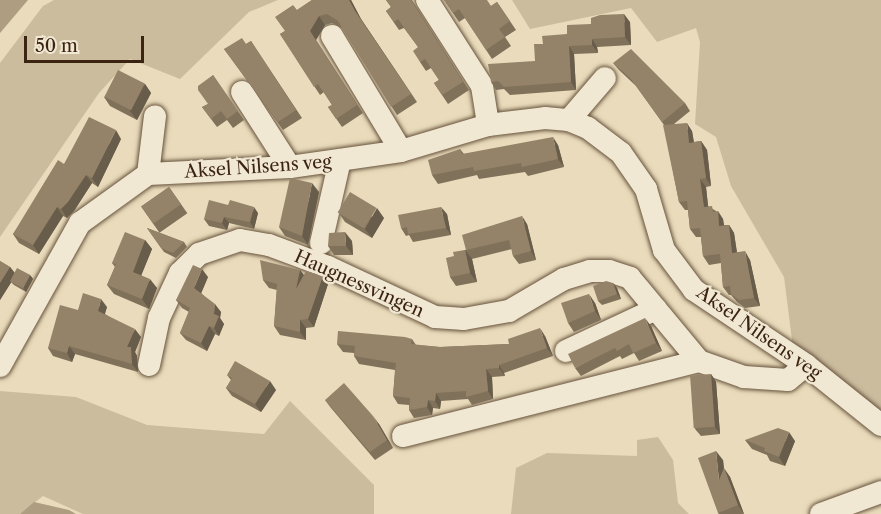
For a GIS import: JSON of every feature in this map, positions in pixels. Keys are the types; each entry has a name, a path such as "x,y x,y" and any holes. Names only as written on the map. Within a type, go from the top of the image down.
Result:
{"street":[{"path":"427,0 482,86 488,125"},
{"path":"332,36 401,151"},
{"path":"569,120 605,78"},
{"path":"242,92 290,167"},
{"path":"0,366 36,297 80,223 148,174 155,116"},
{"name":"Aksel Nilsens veg","path":"148,174 290,167 401,151 488,125 545,118 569,120 588,128 621,153 646,189 664,250 694,290 806,365 881,425"},
{"path":"321,243 340,160"},
{"name":"Haugnessvingen","path":"149,365 159,318 180,273 198,254 240,240 268,245 328,267 435,317 464,319 509,311 564,279 590,271 630,278 699,361"},
{"path":"566,351 656,309"},
{"path":"403,436 699,361 744,377 788,380 806,365"},
{"path":"821,514 881,492"}],"shaded area":[{"path":"0,0 28,0 0,33"},
{"path":"54,0 278,0 249,12 180,79 130,59 99,93 0,237 0,63 43,6"},
{"path":"512,0 881,0 881,411 793,348 784,277 731,186 716,137 695,124 700,42 696,28 657,42 631,8 530,29"},
{"path":"0,391 76,397 147,425 264,434 290,401 374,485 374,514 83,514 43,496 20,514 0,514"},
{"path":"658,437 673,460 678,503 689,514 511,514 516,468 547,453 637,456 637,440"},
{"path":"34,502 69,510 76,514 20,514"}],"building":[{"path":"312,0 349,0 411,94 391,107 338,21 327,14 319,16 310,31 357,105 336,119 328,107 332,105 318,84 314,87 280,34 285,31 275,17 293,5 297,10"},
{"path":"386,0 411,0 463,82 442,95 434,83 439,80 425,59 420,62 413,51 418,47 398,19 394,22 386,11 391,7"},
{"path":"444,0 487,0 491,6 497,2 510,21 499,29 505,37 486,50 459,9 453,13"},
{"path":"624,14 625,37 592,39 592,45 569,46 571,82 504,87 498,81 491,82 488,64 535,61 534,44 543,44 542,36 567,34 567,25 591,24 591,18 600,15"},
{"path":"242,38 246,44 251,41 296,110 278,122 224,49"},
{"path":"631,49 685,103 662,122 631,79 613,63"},
{"path":"118,70 145,84 131,110 104,97"},
{"path":"213,75 238,111 227,119 221,111 211,119 202,107 208,104 198,90 198,86"},
{"path":"89,117 116,130 92,178 86,175 68,202 61,209 57,207 33,245 13,234 58,160 64,164"},
{"path":"687,123 689,143 701,141 706,178 700,179 704,207 712,206 713,212 718,211 719,226 729,225 732,253 745,251 754,298 739,300 731,294 730,286 723,287 720,254 703,256 700,228 690,229 687,201 679,202 663,125"},
{"path":"553,137 558,159 522,167 521,163 474,171 473,167 432,175 428,160 460,149 462,154"},
{"path":"290,178 312,183 302,236 279,227"},
{"path":"169,187 181,204 153,224 141,207"},
{"path":"350,192 377,208 364,229 338,213"},
{"path":"209,200 228,205 230,200 254,207 250,222 224,217 222,223 204,219"},
{"path":"441,207 446,228 408,234 407,227 401,228 398,215"},
{"path":"522,216 531,251 513,256 509,240 466,250 462,235"},
{"path":"147,228 184,242 173,253 161,248"},
{"path":"125,232 145,240 133,272 150,279 142,299 107,285 116,264 112,263"},
{"path":"345,232 346,246 328,246 329,233"},
{"path":"465,250 470,273 450,277 446,258 454,256 453,252"},
{"path":"260,260 300,270 296,289 306,271 323,276 308,319 300,320 300,332 274,326 277,284 263,280"},
{"path":"0,261 10,267 0,283"},
{"path":"193,265 202,269 194,288 215,304 214,314 219,316 214,328 209,326 201,343 180,333 190,308 176,300"},
{"path":"17,268 30,275 23,288 10,281"},
{"path":"606,281 613,283 617,294 598,301 593,286"},
{"path":"83,293 101,299 98,311 135,329 127,347 131,347 132,364 69,346 67,353 48,348 60,305 78,310"},
{"path":"589,294 595,311 568,323 561,303"},
{"path":"645,318 656,343 633,353 629,344 617,351 615,348 575,368 568,354"},
{"path":"540,328 547,348 499,365 499,368 486,369 488,391 466,397 466,391 436,393 435,401 428,400 427,407 409,410 410,398 393,396 396,363 354,356 355,346 337,344 338,331 405,337 412,339 411,344 440,347 509,344 508,339"},
{"path":"235,361 270,381 255,404 226,388 232,378 227,375"},
{"path":"711,374 715,427 694,428 690,375"},
{"path":"344,383 373,416 387,440 370,452 325,400"},
{"path":"778,428 789,432 779,457 745,440"},
{"path":"716,451 719,480 724,468 738,505 718,513 698,458"}]}
